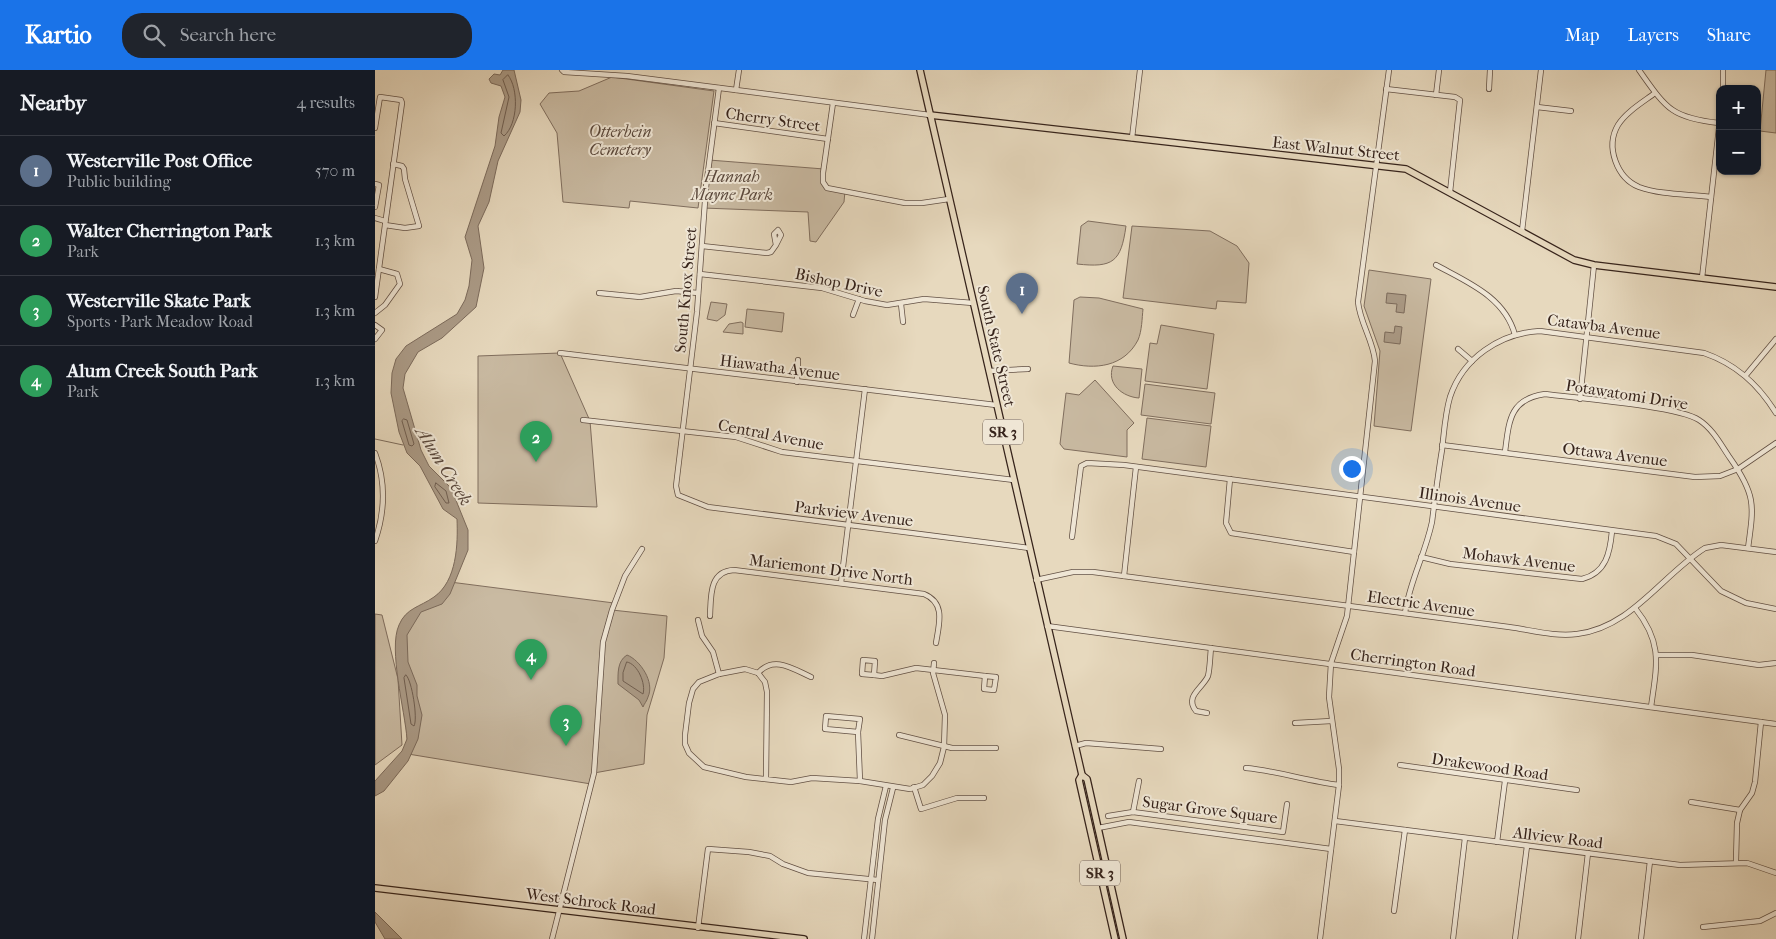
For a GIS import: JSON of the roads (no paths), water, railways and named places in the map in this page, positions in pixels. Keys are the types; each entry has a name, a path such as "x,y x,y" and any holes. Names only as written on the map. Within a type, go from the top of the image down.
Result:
{"main road":[{"name":"South State Street","path":"920,70 1075,746 1090,830 1117,939"},
{"name":"East Walnut Street","path":"930,115 1415,172 1574,260 1594,265 1776,287"},
{"name":"South State Street","path":"1080,778 1087,779 1123,939"},
{"path":"1082,793 1089,802 1093,825 1098,828"},
{"path":"1090,830 1095,834 1103,869 1109,879"},
{"name":"West Schrock Road","path":"375,888 698,928 804,939"}],"street":[{"path":"562,70 628,73 719,88 930,115"},
{"path":"736,90 739,70"},
{"path":"1132,138 1139,70"},
{"path":"1320,939 1339,785 1339,768 1329,697 1331,664 1348,606 1375,361 1373,346 1361,319 1358,302 1389,70"},
{"path":"1436,95 1439,70"},
{"path":"1489,89 1491,70"},
{"path":"1522,231 1541,70"},
{"path":"1639,70 1669,109 1693,120 1716,123"},
{"path":"1723,70 1723,85"},
{"name":"South Knox Street","path":"678,495 676,486 701,274 705,187 719,88"},
{"path":"1386,89 1460,100 1450,192"},
{"path":"1655,93 1633,109 1617,126 1613,149 1619,170 1629,181 1649,190 1711,197"},
{"path":"375,128 379,97 398,99 402,104 379,270 376,275 375,297"},
{"path":"833,103 823,173 825,186 829,189 905,203 922,203 949,199"},
{"path":"1537,107 1571,111"},
{"name":"Cherry Street","path":"714,123 828,140"},
{"path":"1702,278 1718,130"},
{"path":"375,218 385,223 405,228 419,226 405,179 404,169 402,166 393,164"},
{"path":"375,184 379,185 375,206"},
{"path":"702,246 767,253 771,252 776,245"},
{"path":"375,248 381,249"},
{"path":"1436,265 1489,295 1507,315 1515,335"},
{"path":"1580,399 1594,265"},
{"path":"375,313 385,305 400,284 397,274 379,270"},
{"name":"Bishop Drive","path":"701,274 822,288 887,305 924,299 973,303"},
{"path":"599,293 640,297 676,291 698,293"},
{"path":"853,315 859,299"},
{"path":"901,304 903,322"},
{"path":"375,325 382,330 375,339"},
{"name":"Catawba Avenue","path":"1405,613 1408,590 1429,537 1450,398 1459,378 1472,362 1493,344 1515,335 1540,331 1704,353 1725,362 1745,375 1776,412"},
{"path":"1745,375 1775,342"},
{"path":"1458,349 1472,362"},
{"name":"Hiawatha Avenue","path":"560,353 997,404"},
{"path":"797,382 798,360"},
{"path":"989,371 1028,369"},
{"path":"841,583 865,389"},
{"name":"Potawatomi Drive","path":"1505,452 1508,425 1512,412 1521,402 1532,396 1545,394 1668,410 1699,419 1718,440 1737,468 1752,499 1753,519 1748,548"},
{"name":"Central Avenue","path":"583,420 683,433 735,437 782,452 1014,480"},
{"name":"Ottawa Avenue","path":"1442,445 1695,478 1720,476 1737,468 1776,443"},
{"path":"375,453 382,476 384,504 375,541"},
{"name":"Illinois Avenue","path":"1072,537 1081,466 1087,463 1136,467 1657,536 1676,544 1721,591 1746,603 1776,609"},
{"path":"1124,576 1136,467"},
{"path":"1230,479 1226,523 1231,533 1355,552"},
{"name":"Parkview Avenue","path":"678,495 708,507 1029,548"},
{"name":"Mohawk Avenue","path":"1421,557 1450,564 1582,579 1594,574 1606,561 1611,530"},
{"name":"Electric Avenue","path":"1036,580 1083,571 1576,634 1608,626 1635,608 1705,548 1715,545 1776,552"},
{"path":"552,939 594,773 603,642 611,610 625,576 642,549"},
{"name":"Mariemont Drive North","path":"709,616 714,581 722,572 734,570 924,594 936,601 940,616 936,643"},
{"path":"1635,608 1650,629 1656,646 1651,707"},
{"path":"698,620 702,636 713,652 719,674"},
{"name":"Cherrington Road","path":"1047,626 1776,724"},
{"path":"1207,713 1197,711 1193,701 1195,691 1208,676 1211,648"},
{"path":"1656,655 1692,655 1759,664 1776,663"},
{"path":"766,779 767,692 765,682 758,673 745,669 719,674 699,682 693,689 685,744 689,753 704,767 766,779 791,782 812,778 860,781 893,788 914,787 923,784 933,776 940,763 944,747 945,711 933,670 934,662"},
{"path":"758,673 771,663 786,666 811,676"},
{"path":"874,675 895,674 909,668 985,676"},
{"path":"858,732 825,729 825,716 859,719 860,781"},
{"path":"1295,723 1331,721"},
{"path":"1736,861 1737,823 1740,810 1751,793 1755,782 1761,722"},
{"path":"899,735 944,747 996,748"},
{"path":"1075,746 1086,743 1161,749"},
{"name":"Drakewood Road","path":"1400,765 1577,790"},
{"path":"1246,768 1274,770 1304,780 1339,785"},
{"path":"1133,812 1139,781"},
{"path":"1497,842 1505,781"},
{"path":"864,939 880,807 886,786"},
{"path":"914,787 921,809 957,798 984,798"},
{"path":"872,939 877,880 886,814 893,788"},
{"path":"1691,802 1740,810"},
{"name":"Sugar Grove Square","path":"1108,816 1133,812 1283,832 1287,804"},
{"name":"Allview Road","path":"1335,821 1696,866 1736,861 1759,866 1776,873"},
{"path":"1098,828 1129,822 1331,849"},
{"path":"1395,911 1405,830"},
{"path":"1453,939 1465,838"},
{"path":"1515,939 1527,846"},
{"path":"698,928 708,849 749,852 770,856 783,864 808,873 877,880"},
{"path":"1578,939 1588,854"},
{"path":"1641,939 1650,861"},
{"path":"1703,927 1760,921 1776,913"}],"water":[{"path":"503,70 514,70 521,100 520,112 498,161 489,202 478,226 484,268 476,307 442,338 418,352 405,374 403,388 421,450 429,466 451,488 468,530 468,550 450,594 442,604 421,612 407,635 408,662 417,685 417,696 422,715 418,739 408,761 384,791 375,796 375,781 402,751 407,739 396,664 396,636 399,625 405,615 442,590 452,572 457,539 457,519 443,509 420,466 407,453 399,432 391,393 392,373 396,359 406,346 457,314 465,300 469,286 472,260 465,237 495,146 499,117 505,97 501,86 491,83 489,79 494,74 500,75"},
{"path":"1387,293 1406,295 1404,313 1396,312 1397,304 1386,303"},
{"path":"1395,326 1402,327 1400,344 1384,342 1385,332 1394,333"},
{"path":"627,655 637,662 648,678 650,691 643,707 639,700 618,684 620,664"},
{"path":"375,912 402,939 385,939 375,922"}],"waterway":[{"path":"375,439 403,445"}],"place":[{"name":"Westerville Post Office","path":"1022,314"},
{"name":"Walter Cherrington Park","path":"536,462"},
{"name":"Alum Creek South Park","path":"531,680"},
{"name":"Westerville Skate Park","path":"566,746"}],"park label":[{"name":"Otterbein Cemetery","path":"620,140"},
{"name":"Hannah Mayne Park","path":"732,185"}],"water label":[{"name":"Alum Creek","path":"444,466"}]}
